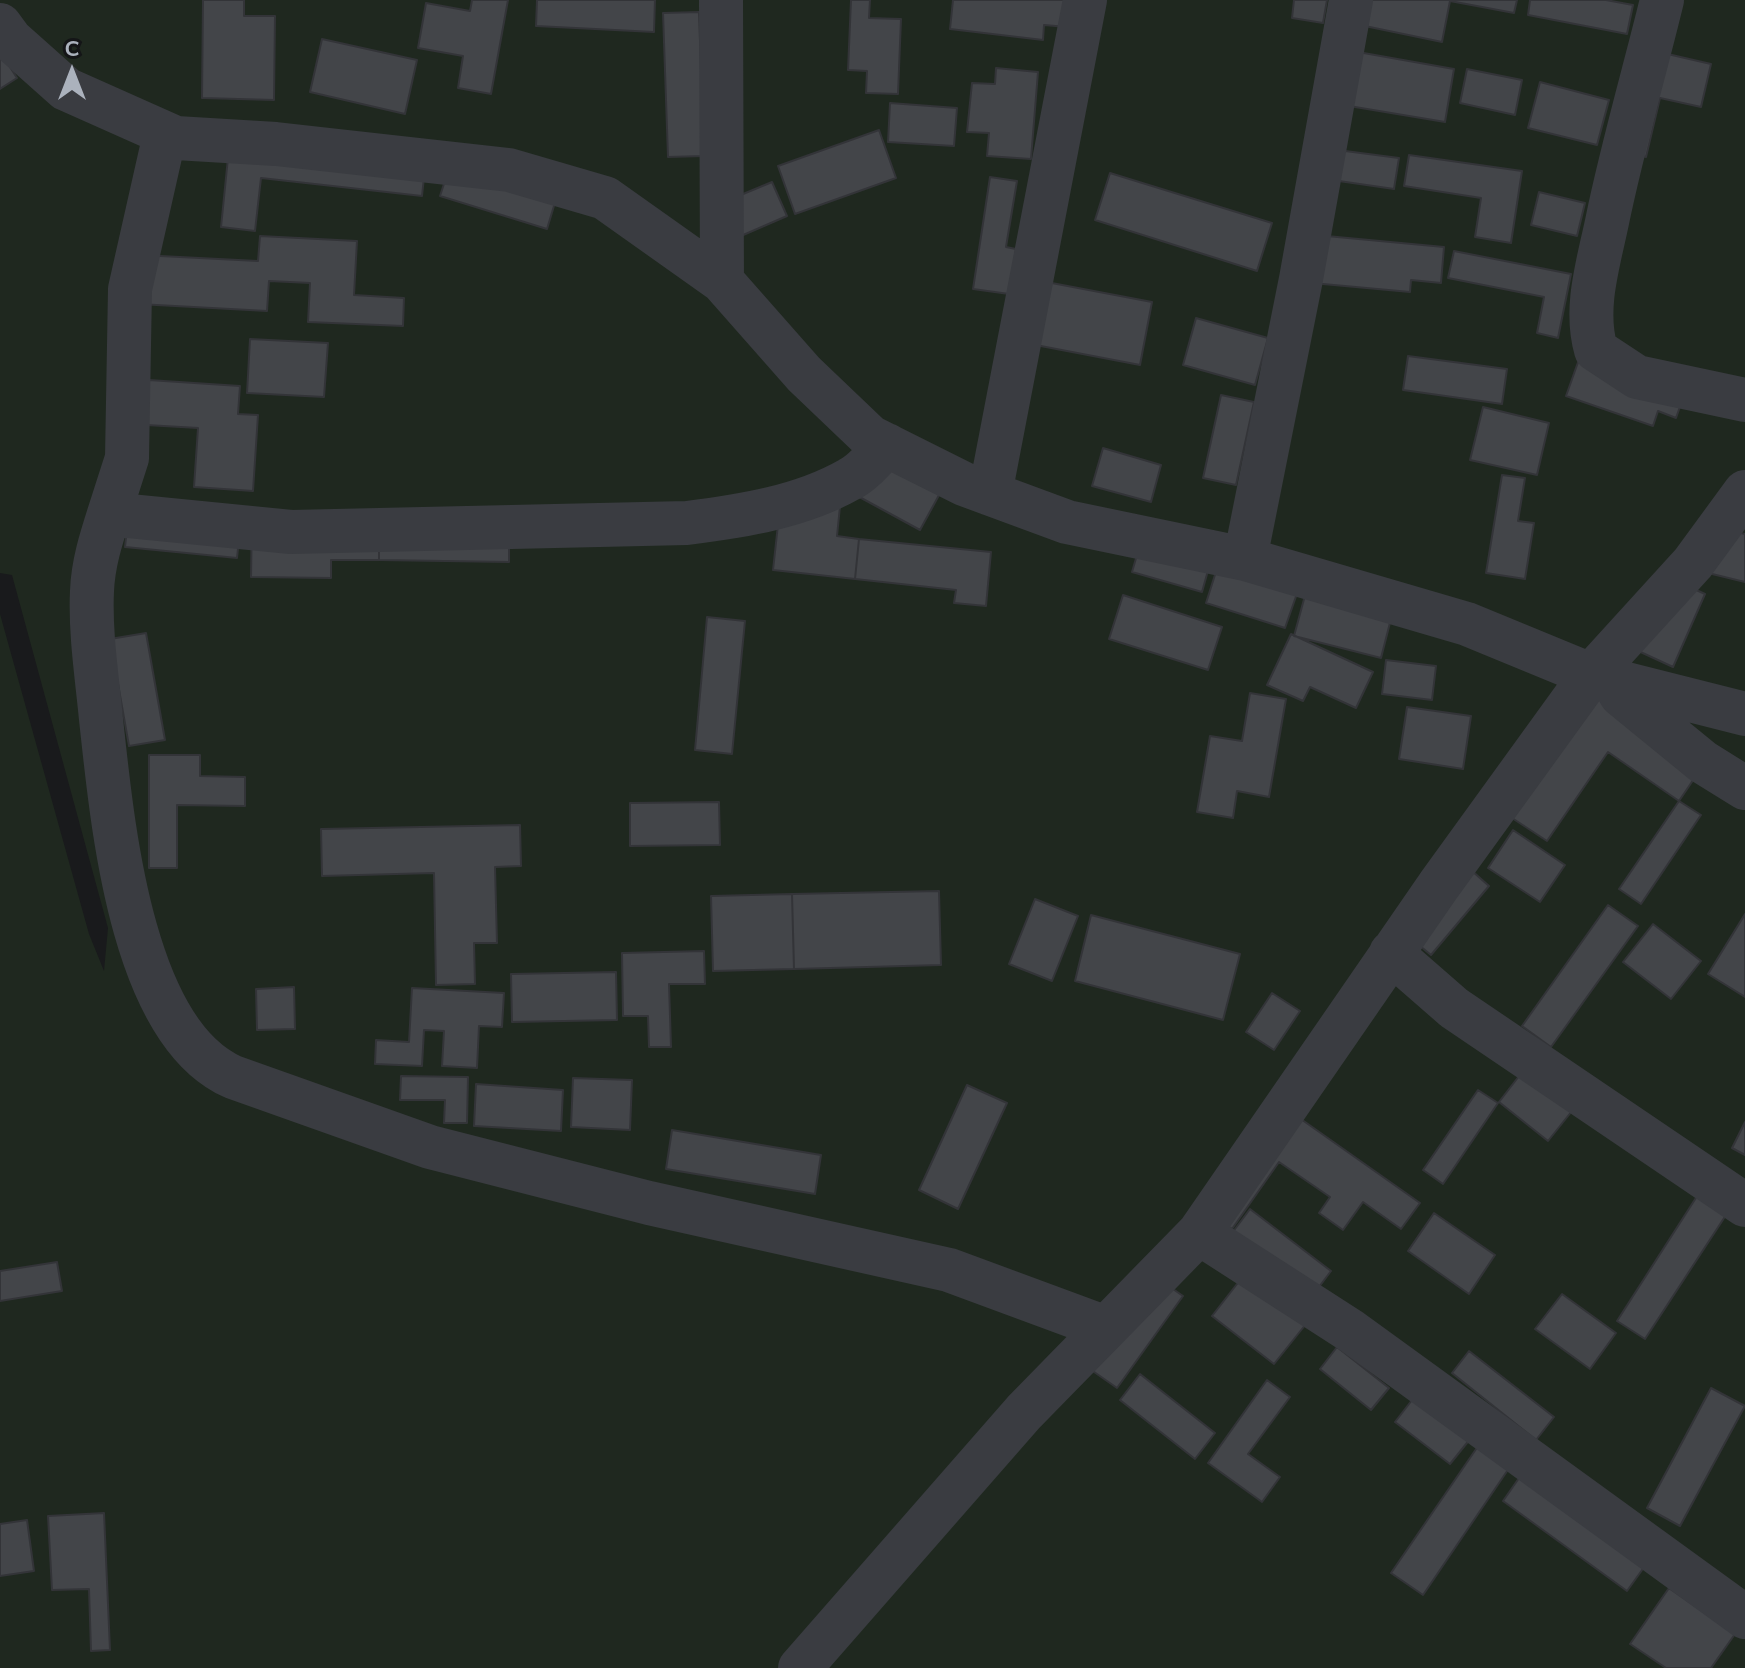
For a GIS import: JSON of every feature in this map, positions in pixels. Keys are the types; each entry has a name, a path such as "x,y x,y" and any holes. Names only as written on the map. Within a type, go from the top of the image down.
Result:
{"street":[{"path":"721,0 722,281"},
{"path":"990,494 1085,0"},
{"path":"1245,559 1301,279 1351,0"},
{"path":"1662,0 1617,173 1593,287 1590,329 1596,350 1637,377 1745,400"},
{"path":"0,25 11,40 66,89 176,138 276,144 509,170 605,198 722,281 804,374 870,437 990,494 1067,522 1245,559 1467,624 1602,677 1745,714"},
{"path":"165,134 130,289 127,458 96,556 92,603 116,844 130,912 150,969 172,1017 194,1052 215,1069 233,1077 430,1147 649,1203 949,1270 1106,1328"},
{"path":"109,514 291,532 687,523 733,517 802,501 853,478 887,445"},
{"path":"800,1668 1024,1412 1199,1233 1391,953 1745,492"},
{"path":"1602,677 1692,753 1745,788"},
{"path":"1391,953 1454,1008 1745,1205"},
{"path":"1199,1233 1351,1331 1745,1617"}],"shaded area":[{"path":"0,0 1745,0 1745,1668 0,1668 0,614 89,934 104,971 108,928 12,575 0,573"}],"building":[{"path":"203,0 244,0 244,16 275,16 274,100 202,98"},
{"path":"472,0 508,0 491,94 458,88 463,56 418,48 426,3 470,11"},
{"path":"537,0 655,0 654,32 536,26"},
{"path":"851,0 870,0 869,18 901,19 898,94 866,93 867,71 848,70"},
{"path":"953,0 1070,0 1067,27 1044,25 1043,40 950,29"},
{"path":"1294,0 1327,0 1323,23 1292,18"},
{"path":"1365,0 1517,0 1514,13 1450,1 1442,42 1360,25"},
{"path":"1530,0 1606,0 1633,5 1627,34 1528,15"},
{"path":"699,12 704,156 668,157 663,13"},
{"path":"322,39 417,60 405,114 310,92"},
{"path":"1646,49 1711,64 1701,107 1660,98 1646,157 1622,151"},
{"path":"0,51 17,78 0,89"},
{"path":"1358,52 1454,69 1445,122 1349,106"},
{"path":"996,68 1038,72 1031,159 987,156 989,133 967,132 972,83 995,84"},
{"path":"1467,69 1522,80 1515,115 1460,103"},
{"path":"1540,82 1609,100 1597,145 1528,128"},
{"path":"890,103 957,108 954,146 888,142"},
{"path":"231,128 427,150 422,196 261,178 255,231 221,227"},
{"path":"879,130 896,178 795,214 778,166"},
{"path":"1330,149 1399,158 1394,189 1325,179"},
{"path":"454,153 560,186 547,229 440,196"},
{"path":"1409,155 1522,171 1511,243 1475,237 1481,198 1404,186"},
{"path":"1110,173 1272,223 1257,271 1095,220"},
{"path":"990,177 1017,181 1006,247 1016,249 1009,294 973,289"},
{"path":"772,182 787,216 734,239 719,204"},
{"path":"1539,192 1585,203 1577,236 1531,225"},
{"path":"1316,235 1444,247 1441,283 1411,280 1410,292 1312,283"},
{"path":"260,236 357,241 354,295 404,298 403,326 308,322 310,283 269,281 267,311 138,304 141,255 258,261"},
{"path":"1454,251 1571,274 1558,338 1537,333 1544,297 1448,278"},
{"path":"1036,280 1152,302 1140,365 1025,343"},
{"path":"1196,318 1268,338 1255,385 1183,365"},
{"path":"250,339 328,343 324,397 247,393"},
{"path":"1582,351 1687,387 1676,418 1658,411 1653,426 1566,396"},
{"path":"1408,356 1507,369 1502,404 1403,390"},
{"path":"149,380 240,386 238,414 258,415 253,491 194,487 198,428 146,425"},
{"path":"1221,395 1254,402 1236,485 1203,478"},
{"path":"1483,407 1549,423 1537,475 1470,460"},
{"path":"877,448 944,486 920,530 852,493"},
{"path":"1103,448 1161,465 1151,502 1092,486"},
{"path":"1502,475 1525,478 1518,521 1534,523 1525,579 1486,573"},
{"path":"843,477 837,536 859,539 855,579 773,570 782,488"},
{"path":"130,500 242,512 237,558 125,547"},
{"path":"252,513 379,514 379,560 331,560 331,578 251,577"},
{"path":"379,514 509,516 509,562 379,560"},
{"path":"1719,527 1745,534 1745,582 1708,573"},
{"path":"859,539 991,552 986,606 954,603 956,590 855,579"},
{"path":"1141,541 1211,560 1202,592 1132,572"},
{"path":"1220,559 1300,585 1285,628 1206,603"},
{"path":"1666,576 1705,594 1673,667 1634,649"},
{"path":"1307,588 1393,611 1381,658 1294,636"},
{"path":"1123,595 1222,627 1208,670 1109,639"},
{"path":"707,617 745,621 732,754 695,750"},
{"path":"146,633 165,740 129,746 110,639"},
{"path":"1291,634 1373,672 1356,708 1310,687 1303,701 1267,685"},
{"path":"1386,660 1436,666 1432,700 1382,694"},
{"path":"1597,692 1704,764 1679,801 1608,752 1547,841 1512,818"},
{"path":"1250,693 1286,699 1269,797 1237,791 1233,818 1197,812 1210,736 1242,741"},
{"path":"1407,707 1471,716 1463,769 1399,759"},
{"path":"149,755 200,755 200,776 245,777 245,806 177,805 177,868 149,868"},
{"path":"1679,801 1701,815 1641,904 1619,889"},
{"path":"719,802 720,845 630,846 630,803"},
{"path":"520,825 521,866 495,867 497,943 474,943 475,984 436,985 434,873 322,876 321,829"},
{"path":"1513,830 1565,865 1540,902 1488,868"},
{"path":"1462,862 1489,886 1431,955 1403,932"},
{"path":"939,891 941,965 794,969 792,894"},
{"path":"792,894 794,969 713,971 711,896"},
{"path":"1035,899 1078,916 1052,981 1009,964"},
{"path":"1608,905 1638,926 1551,1047 1522,1026"},
{"path":"1745,914 1745,997 1708,974"},
{"path":"1091,915 1240,954 1223,1020 1075,981"},
{"path":"1653,924 1701,961 1671,999 1623,962"},
{"path":"704,951 705,984 669,984 671,1047 649,1047 648,1016 623,1016 622,953"},
{"path":"616,972 617,1020 512,1022 511,974"},
{"path":"294,987 295,1029 257,1030 256,989"},
{"path":"412,988 504,993 502,1027 479,1026 477,1068 442,1066 444,1031 424,1030 422,1066 375,1064 376,1040 409,1042"},
{"path":"1272,993 1300,1011 1274,1050 1246,1032"},
{"path":"1526,1067 1576,1106 1548,1141 1499,1102"},
{"path":"401,1076 468,1077 467,1123 444,1123 445,1100 400,1100"},
{"path":"573,1078 632,1080 630,1130 571,1127"},
{"path":"476,1084 563,1090 561,1131 474,1126"},
{"path":"967,1085 1007,1103 958,1209 919,1190"},
{"path":"1478,1090 1498,1103 1443,1184 1423,1170"},
{"path":"1281,1105 1420,1203 1401,1229 1363,1202 1343,1230 1319,1213 1330,1197 1279,1162 1232,1229 1206,1211"},
{"path":"1745,1122 1745,1155 1732,1148"},
{"path":"672,1130 821,1155 815,1194 666,1169"},
{"path":"1701,1190 1730,1209 1645,1339 1617,1321"},
{"path":"1250,1209 1331,1271 1313,1295 1232,1233"},
{"path":"1434,1213 1495,1255 1469,1294 1408,1251"},
{"path":"57,1262 62,1291 0,1301 0,1271"},
{"path":"1153,1275 1183,1296 1117,1388 1087,1367"},
{"path":"1244,1275 1306,1324 1274,1364 1212,1316"},
{"path":"1562,1294 1616,1333 1590,1369 1535,1329"},
{"path":"1337,1347 1389,1388 1371,1410 1320,1369"},
{"path":"1469,1351 1554,1417 1536,1440 1452,1373"},
{"path":"1140,1374 1215,1433 1195,1459 1120,1400"},
{"path":"1267,1380 1290,1397 1248,1454 1280,1477 1262,1502 1208,1463"},
{"path":"1711,1388 1745,1406 1680,1526 1647,1508"},
{"path":"1419,1391 1475,1433 1450,1464 1395,1422"},
{"path":"1485,1436 1516,1458 1423,1595 1391,1573"},
{"path":"1526,1468 1650,1559 1627,1591 1503,1501"},
{"path":"104,1513 110,1650 91,1651 89,1589 52,1590 48,1516"},
{"path":"27,1520 34,1571 0,1576 0,1524"},
{"path":"1669,1588 1735,1634 1711,1668 1666,1668 1630,1644"}]}
